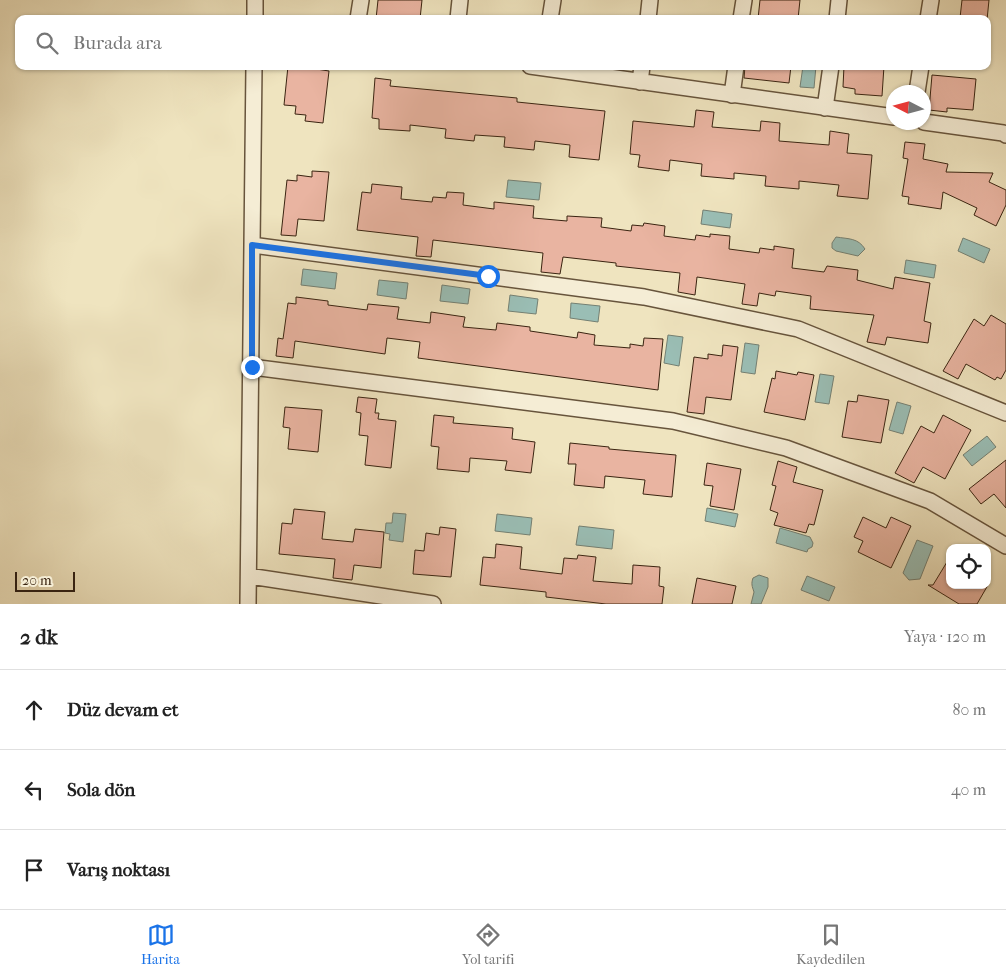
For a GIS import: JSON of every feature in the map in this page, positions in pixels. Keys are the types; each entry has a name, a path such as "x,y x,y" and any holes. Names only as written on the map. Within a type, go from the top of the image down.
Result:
{"street":[{"path":"255,0 255,15"},
{"path":"358,15 360,0"},
{"path":"458,15 460,0"},
{"path":"551,15 553,0"},
{"path":"648,15 650,0"},
{"path":"742,15 744,0"},
{"path":"837,15 839,0"},
{"path":"929,15 931,0"},
{"path":"248,604 254,70"},
{"path":"559,70 886,117"},
{"path":"640,82 642,70"},
{"path":"732,95 735,70"},
{"path":"826,108 831,70"},
{"path":"918,85 920,70"},
{"path":"931,123 1006,135"},
{"path":"252,245 644,297 798,329 1006,413"},
{"path":"252,367 673,421 786,448 930,501 1006,546"},
{"path":"249,576 434,604"}],"water":[{"path":"802,70 816,70 814,88 800,87"},
{"path":"508,180 541,183 539,200 506,197"},
{"path":"703,210 732,214 730,228 701,224"},
{"path":"836,237 856,241 865,249 858,256 836,251 832,248 832,243"},
{"path":"963,238 990,249 984,263 958,251"},
{"path":"906,260 936,265 934,278 904,273"},
{"path":"303,269 337,273 335,289 301,285"},
{"path":"379,280 408,283 406,299 377,295"},
{"path":"442,285 470,289 468,304 440,301"},
{"path":"510,295 538,299 536,314 508,311"},
{"path":"571,303 600,306 598,322 570,318"},
{"path":"668,335 683,337 679,366 664,363"},
{"path":"745,343 759,345 755,374 741,372"},
{"path":"820,374 834,376 829,404 815,402"},
{"path":"897,402 911,406 903,434 889,430"},
{"path":"987,436 996,447 972,466 963,455"},
{"path":"707,508 738,514 735,527 705,521"},
{"path":"393,513 406,514 403,542 389,540 390,534 385,533 386,523 392,523"},
{"path":"497,514 532,518 530,535 495,531"},
{"path":"579,526 614,530 612,549 576,545"},
{"path":"780,528 810,537 813,543 812,547 807,552 776,543"},
{"path":"917,540 933,546 920,579 909,580 903,573"},
{"path":"759,575 768,578 768,587 761,604 751,604 754,592 752,580"},
{"path":"807,576 835,587 829,601 801,590"}],"building":[{"path":"378,0 422,0 420,15 376,15"},
{"path":"760,0 800,0 798,15 758,15"},
{"path":"962,0 989,0 988,15 960,15"},
{"path":"288,70 329,71 323,123 305,121 306,115 295,114 296,106 284,105"},
{"path":"745,70 791,70 789,83 744,78"},
{"path":"844,70 884,70 882,96 855,94 855,89 843,87"},
{"path":"932,75 976,79 973,110 947,108 947,112 931,110"},
{"path":"375,78 391,80 390,86 517,98 517,102 605,111 599,160 569,157 570,145 535,141 534,150 504,147 505,137 475,135 474,141 445,138 446,129 410,125 410,131 379,129 379,119 372,118"},
{"path":"696,110 714,112 712,127 760,131 761,121 780,123 779,141 829,145 830,131 849,134 847,153 872,155 868,199 837,196 839,185 799,181 799,189 765,186 766,176 734,173 734,179 701,176 702,164 670,160 669,171 638,167 640,155 630,154 633,121 694,127"},
{"path":"905,142 925,144 923,159 948,164 946,172 993,173 989,182 1006,190 1006,205 996,226 974,215 977,208 943,192 941,209 908,204 909,197 902,196 908,159 903,158"},
{"path":"312,171 329,172 324,221 298,219 296,236 281,235 287,180 297,181 297,175 312,177"},
{"path":"372,184 402,187 401,199 432,202 433,197 446,198 447,192 464,193 463,205 494,209 494,202 534,206 533,218 567,221 567,216 602,218 601,227 631,231 632,225 643,226 644,223 665,226 664,236 695,240 696,235 710,237 710,234 730,236 729,249 759,253 760,248 774,250 774,246 794,249 792,268 824,272 827,266 858,270 857,280 893,289 895,277 930,283 924,321 931,323 928,343 887,337 885,345 867,342 874,315 810,309 811,296 776,291 775,296 759,293 757,306 742,304 745,284 697,277 695,295 678,292 680,273 616,266 616,263 563,257 560,274 541,272 543,253 433,240 431,257 416,256 418,237 357,230 362,192 371,193"},
{"path":"296,297 328,301 328,305 367,310 368,304 399,307 397,319 430,323 431,312 465,317 463,327 496,330 497,323 530,327 530,331 577,338 578,332 595,335 594,345 630,348 630,344 643,346 644,338 663,339 658,390 418,358 420,342 387,338 385,354 295,341 293,358 276,356 278,338 283,339 288,303 296,304"},
{"path":"991,315 1006,324 1006,370 1001,379 997,377 995,380 966,364 958,379 943,371 974,319 984,326"},
{"path":"723,345 738,347 731,400 706,397 704,414 687,412 694,357 708,359 708,354 722,356"},
{"path":"776,371 797,375 798,372 814,375 805,420 764,412 772,378 775,379"},
{"path":"858,395 889,400 881,443 842,437 848,401 857,402"},
{"path":"358,397 377,399 375,413 379,413 378,419 396,421 391,468 365,465 368,436 359,435 361,413 356,412"},
{"path":"285,407 322,410 318,452 288,449 290,428 283,427"},
{"path":"434,415 454,417 453,423 513,428 512,439 535,442 531,473 505,470 507,461 470,458 469,472 437,469 439,447 431,446"},
{"path":"943,415 971,430 945,479 923,467 914,483 895,473 921,426 934,433"},
{"path":"570,443 609,447 609,449 676,455 672,497 643,494 645,480 605,476 604,488 574,485 576,464 568,464"},
{"path":"1006,460 1006,508 994,494 981,504 969,489"},
{"path":"778,461 797,467 793,482 823,490 814,525 809,524 806,533 774,525 778,513 770,510 776,486 772,485"},
{"path":"707,463 741,469 734,510 710,506 713,486 704,485"},
{"path":"294,509 325,512 322,539 353,542 355,529 384,532 381,568 354,565 352,580 333,578 335,559 279,554 282,523 292,524"},
{"path":"863,517 886,528 891,517 911,526 891,568 858,552 863,541 854,537"},
{"path":"440,527 456,529 451,577 413,574 415,550 424,551 426,533 439,535"},
{"path":"496,544 522,547 520,569 562,574 564,558 577,559 578,555 596,557 593,581 632,584 633,565 660,567 659,586 664,587 662,604 606,604 546,597 546,592 480,585 483,557 495,558"},
{"path":"946,564 946,589 986,589 977,604 959,604 928,585 933,585"},
{"path":"697,578 736,586 732,604 692,604"}],"route":[{"path":"252,367 252,245 488,276"}]}
